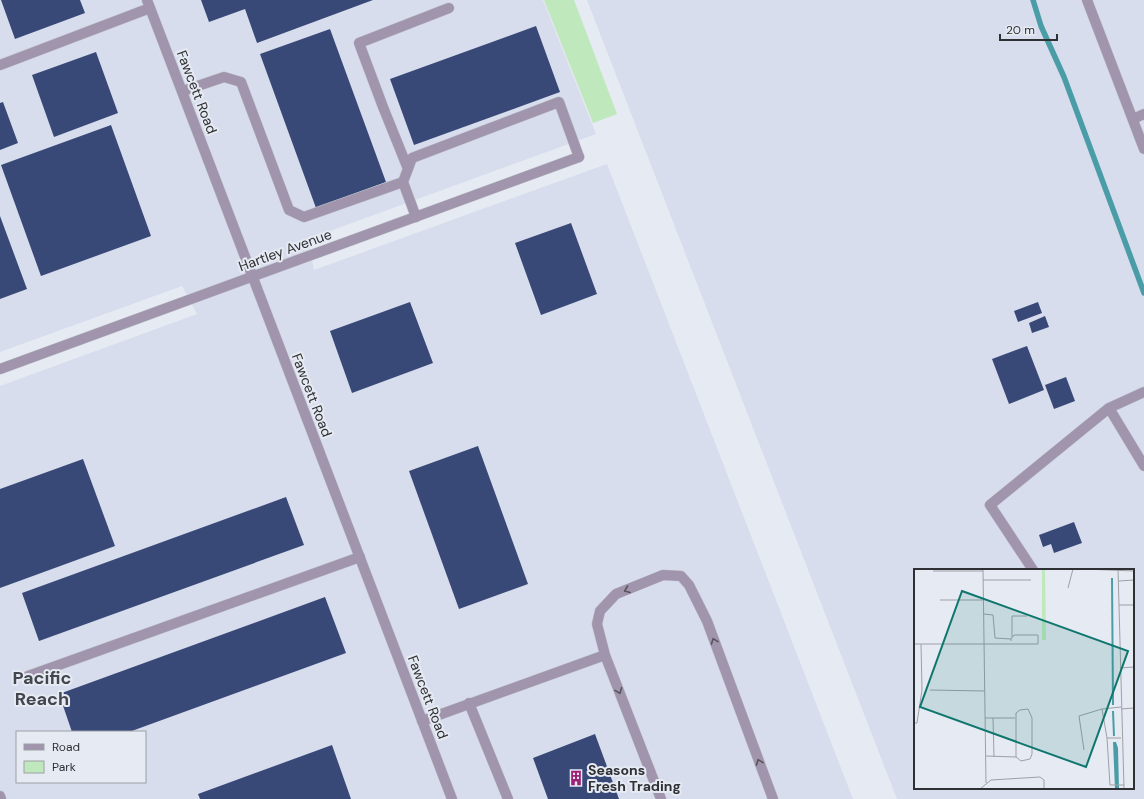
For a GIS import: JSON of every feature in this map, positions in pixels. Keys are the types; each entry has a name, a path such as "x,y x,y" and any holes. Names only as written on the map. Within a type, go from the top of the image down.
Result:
{"street":[{"path":"1087,0 1144,149"},
{"path":"0,64 149,4"},
{"name":"Fawcett Road","path":"149,4 452,799"},
{"path":"416,217 403,182 408,169 359,43 449,8"},
{"path":"182,91 224,77 241,82 289,210 304,217 403,182"},
{"name":"Hartley Avenue","path":"0,370 579,157 559,102 412,158 408,169"},
{"path":"1133,119 1144,114"},
{"path":"1033,569 990,505 1109,408 1144,392"},
{"path":"1109,408 1144,466"},
{"path":"28,676 360,557"},
{"path":"661,799 605,655 597,624 600,611 616,594 663,575 681,576 689,585 707,621 773,799"},
{"path":"422,721 605,655"},
{"path":"469,703 508,799"}],"shaded area":[{"path":"0,0 543,0 596,134 308,239 314,270 607,164 853,799 0,799 0,386 197,314 182,286 0,352"},
{"path":"587,0 1144,0 1144,799 897,799"}],"green space":[{"path":"544,0 574,0 617,114 593,123"}],"building":[{"path":"1,0 80,0 85,13 15,39"},
{"path":"201,0 373,0 257,43 245,9 209,22"},
{"path":"536,26 560,92 414,145 390,79"},
{"path":"330,29 386,182 316,208 260,54"},
{"path":"96,52 118,113 54,137 32,75"},
{"path":"3,102 18,143 0,150 0,103"},
{"path":"111,125 151,236 41,276 1,165"},
{"path":"0,216 27,289 0,299"},
{"path":"571,223 597,294 541,315 515,243"},
{"path":"410,302 433,363 352,393 330,331"},
{"path":"1038,302 1042,313 1018,322 1014,311"},
{"path":"1045,316 1049,327 1032,333 1029,323"},
{"path":"1027,346 1044,390 1009,404 992,359"},
{"path":"1066,377 1075,401 1054,409 1045,385"},
{"path":"478,446 528,584 459,609 409,471"},
{"path":"83,459 115,546 0,588 0,489"},
{"path":"286,497 304,545 39,641 22,593"},
{"path":"1074,522 1082,543 1054,553 1051,544 1043,547 1039,535"},
{"path":"325,597 346,653 132,731 72,731 59,694"},
{"name":"Seasons Fresh Trading","path":"595,734 619,799 548,799 533,758"},
{"path":"332,745 351,799 200,799 198,794"}],"waterway":[{"path":"1033,0 1041,26 1064,77 1144,293"}],"place":[{"name":"Seasons Fresh Trading","path":"576,778"}],"district":[{"name":"Pacific Reach","path":"42,688"}]}
